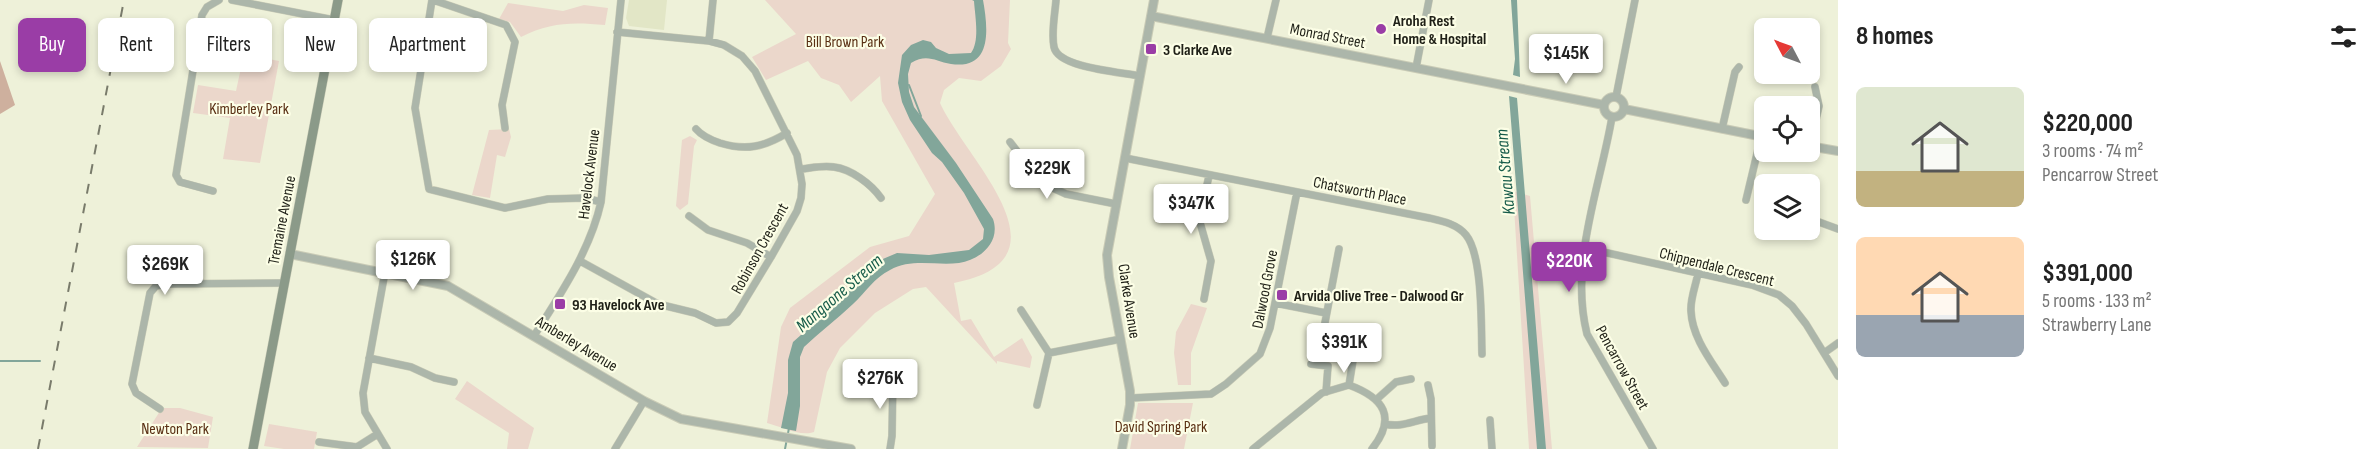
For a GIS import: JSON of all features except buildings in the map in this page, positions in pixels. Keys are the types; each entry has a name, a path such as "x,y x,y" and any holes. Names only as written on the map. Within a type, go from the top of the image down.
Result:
{"main road":[{"name":"Tremaine Avenue","path":"334,18 338,0"},
{"name":"Tremaine Avenue","path":"254,448 324,72"}],"street":[{"path":"213,191 180,182 176,175 202,15 207,8 219,0"},
{"path":"232,0 324,18"},
{"path":"505,128 502,105 515,42 506,25 433,0 415,108 429,189 505,208 548,199 585,198 601,202"},
{"name":"Havelock Avenue","path":"534,336 580,261 596,224 601,202 621,0"},
{"path":"709,40 713,0"},
{"path":"1056,0 1054,47 1058,57 1071,63 1140,76"},
{"name":"Clarke Avenue","path":"1122,449 1131,398 1107,255 1154,0"},
{"path":"1267,38 1276,0"},
{"path":"1416,69 1429,0"},
{"path":"1616,98 1635,0"},
{"name":"Monrad Street","path":"1151,16 1604,105"},
{"name":"Robinson Crescent","path":"580,261 658,304 695,313 716,323 728,322 737,313 797,211 802,184 797,155 748,63 724,45 709,40 617,32"},
{"path":"1722,129 1735,72 1739,67"},
{"path":"1815,87 1817,96"},
{"path":"1616,98 1621,100 1624,109 1618,116 1612,117 1605,111 1604,105 1607,100 1616,98"},
{"path":"1624,109 1754,135"},
{"name":"Pencarrow Street","path":"1612,117 1584,248 1581,302 1587,334 1653,449"},
{"path":"696,129 716,142 737,148 750,148 770,142 787,133"},
{"path":"1010,142 1042,183 1066,194 1116,204"},
{"path":"1820,148 1838,151"},
{"name":"Chatsworth Place","path":"1125,158 1429,218 1457,227 1469,240 1475,256 1482,354"},
{"path":"1746,200 1756,162"},
{"path":"801,170 824,166 842,168 872,187 880,198"},
{"path":"1204,299 1211,261 1199,219 1209,176"},
{"name":"Dalwood Grove","path":"1131,398 1203,396 1217,391 1260,354 1268,336 1297,192"},
{"path":"689,216 708,230 747,243 771,257"},
{"path":"1820,222 1838,230"},
{"name":"Chippendale Crescent","path":"1584,248 1752,285 1779,296 1799,315 1838,376"},
{"path":"1339,249 1323,333 1327,336 1356,342 1349,386"},
{"name":"Amberley Avenue","path":"290,254 448,286 644,401 681,419 851,449"},
{"path":"385,272 363,393 363,404 376,435 387,449"},
{"path":"1698,273 1691,310 1695,329 1701,344 1725,383"},
{"path":"160,409 135,393 132,384 150,293 156,286 284,283"},
{"path":"1275,303 1326,313"},
{"path":"1021,310 1049,353 1037,405"},
{"path":"1049,353 1121,339"},
{"path":"1824,353 1838,343"},
{"path":"369,358 411,367 435,378 454,382"},
{"path":"1311,364 1328,366 1326,392"},
{"path":"890,449 893,373"},
{"path":"1377,399 1396,382 1411,379"},
{"path":"1428,385 1432,447"},
{"path":"1253,449 1326,392 1349,386 1377,399 1384,410 1385,424 1372,449"},
{"path":"615,449 644,401"},
{"path":"1385,424 1398,427 1415,420 1431,418"},
{"path":"1490,420 1492,449"},
{"path":"320,442 357,447 376,435"}],"shaded area":[{"path":"629,0 667,0 664,30 629,26 626,18"},
{"path":"0,61 15,105 0,114"}],"green space":[{"name":"Bill Brown Park","path":"765,0 1010,0 1008,43 1011,49 1001,66 981,81 959,78 944,90 940,103 1003,205 1010,231 1007,253 990,271 954,283 961,321 971,319 994,357 1022,338 1032,357 1030,368 997,361 997,364 926,287 913,289 875,313 840,348 827,372 814,432 796,432 767,423 781,327 790,308 870,247 909,236 935,194 882,101 880,76 851,102 839,85 821,78 808,61 766,80 752,57 796,34"},
{"path":"508,3 563,11 584,5 608,8 605,25 562,24 542,28 521,37 510,22 499,19"},
{"name":"Kimberley Park","path":"272,60 279,61 260,163 223,159 230,118 193,113 198,85 236,91 240,72 272,72"},
{"path":"509,129 511,137 505,157 497,155 490,198 472,195 489,130"},
{"path":"690,136 697,140 694,146 688,204 680,210 676,206 682,140"},
{"path":"1513,191 1530,196 1552,449 1529,449"},
{"path":"1191,304 1207,308 1191,353 1191,385 1178,385 1174,353 1176,332"},
{"path":"467,381 534,428 528,449 507,449 509,433 455,399"},
{"name":"David Spring Park","path":"1138,403 1193,403 1184,449 1130,449"},
{"name":"Newton Park","path":"162,408 180,408 213,417 208,448 137,447"},
{"path":"269,424 317,432 314,449 264,446"}],"water":[{"path":"972,0 983,0 986,34 981,54 965,64 951,64 926,58 911,63 908,74 909,92 914,107 956,163 993,219 995,227 991,242 981,254 967,261 950,264 906,264 879,277 853,304 804,347 800,357 800,406 796,431 781,428 788,393 788,360 793,342 828,311 871,264 897,253 929,255 969,250 983,239 984,229 964,193 942,162 932,153 910,120 902,102 898,83 902,55 911,45 923,40 931,42 936,48 949,54 971,53 976,35 974,1"},
{"path":"1511,0 1517,0 1520,77 1513,75 1515,59"},
{"path":"1509,96 1517,98 1546,449 1537,449"}],"waterway":[{"name":"Mangaone Stream","path":"909,85 921,116"},
{"path":"0,361 40,361"},
{"name":"Mangaone Stream","path":"785,449 789,428"}],"railway":[{"path":"38,449 124,0"}],"place":[{"name":"Aroha Rest Home & Hospital","path":"1381,29"},
{"name":"3 Clarke Ave","path":"1151,49"},
{"name":"Arvida Olive Tree - Dalwood Gr","path":"1282,295"},
{"name":"93 Havelock Ave","path":"560,304"}],"water label":[{"name":"Kawau Stream","path":"1505,172"}]}
